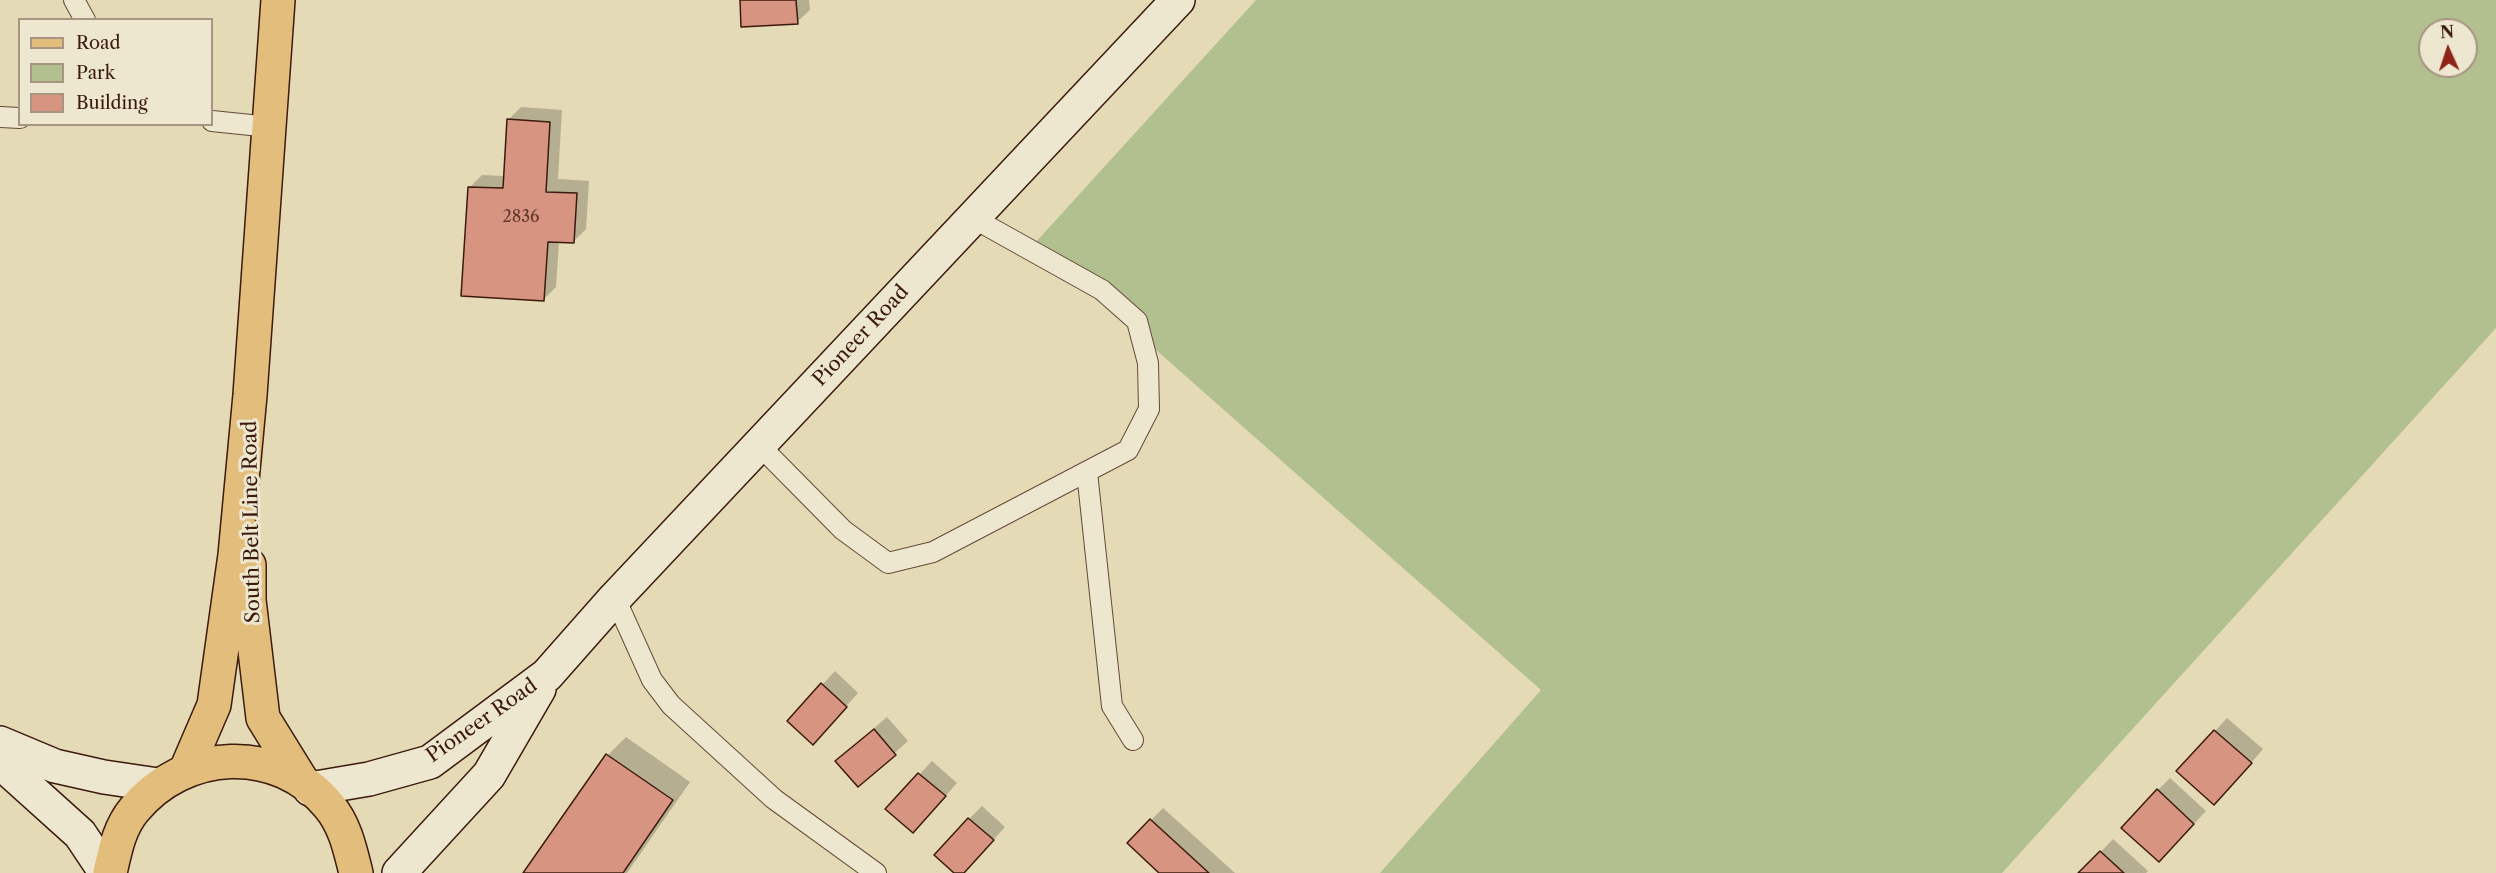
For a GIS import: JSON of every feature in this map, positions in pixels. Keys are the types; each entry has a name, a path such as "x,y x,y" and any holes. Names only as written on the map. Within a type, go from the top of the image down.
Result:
{"main road":[{"name":"South Belt Line Road","path":"186,770 214,705 235,555 250,395 278,0"},
{"name":"Pioneer Road","path":"399,873 489,775 547,675 615,598 1178,0"},
{"name":"South Belt Line Road","path":"250,395 249,600 263,718 306,785"},
{"name":"Pioneer Road","path":"306,785 369,779 430,762 547,675"},
{"path":"0,743 55,766 104,777 158,785"},
{"path":"108,873 116,843 133,811 158,785 186,770 225,760 265,764 306,785 329,806 347,837 356,873"},
{"path":"0,762 80,834 108,873"}],"lane":[{"path":"74,0 84,18"},
{"path":"0,117 18,118"},
{"path":"213,121 270,127"},
{"path":"759,445 843,530 888,562 933,552 1128,450 1149,409 1148,363 1137,321 1102,290 973,218"},
{"path":"1087,472 1112,706 1133,740"},
{"path":"615,598 652,680 671,705 774,799 876,873"}],"green space":[{"path":"1256,0 2496,0 2496,328 2002,873 1380,873 1541,690 1035,243"}],"building":[{"path":"740,0 796,0 798,24 741,27"},
{"path":"507,119 550,122 546,192 577,193 574,243 548,242 544,301 461,296 468,187 503,188"},
{"path":"821,683 847,707 813,745 787,721"},
{"path":"874,729 896,755 858,787 835,761"},
{"path":"2214,730 2252,763 2214,805 2176,771"},
{"path":"606,754 673,800 623,873 523,873"},
{"path":"918,773 946,796 913,833 885,809"},
{"path":"2157,789 2194,824 2159,862 2121,828"},
{"path":"968,818 994,840 964,873 954,873 934,855"},
{"path":"1150,819 1209,873 1159,873 1127,843"},
{"path":"2100,851 2124,873 2078,873"}]}
